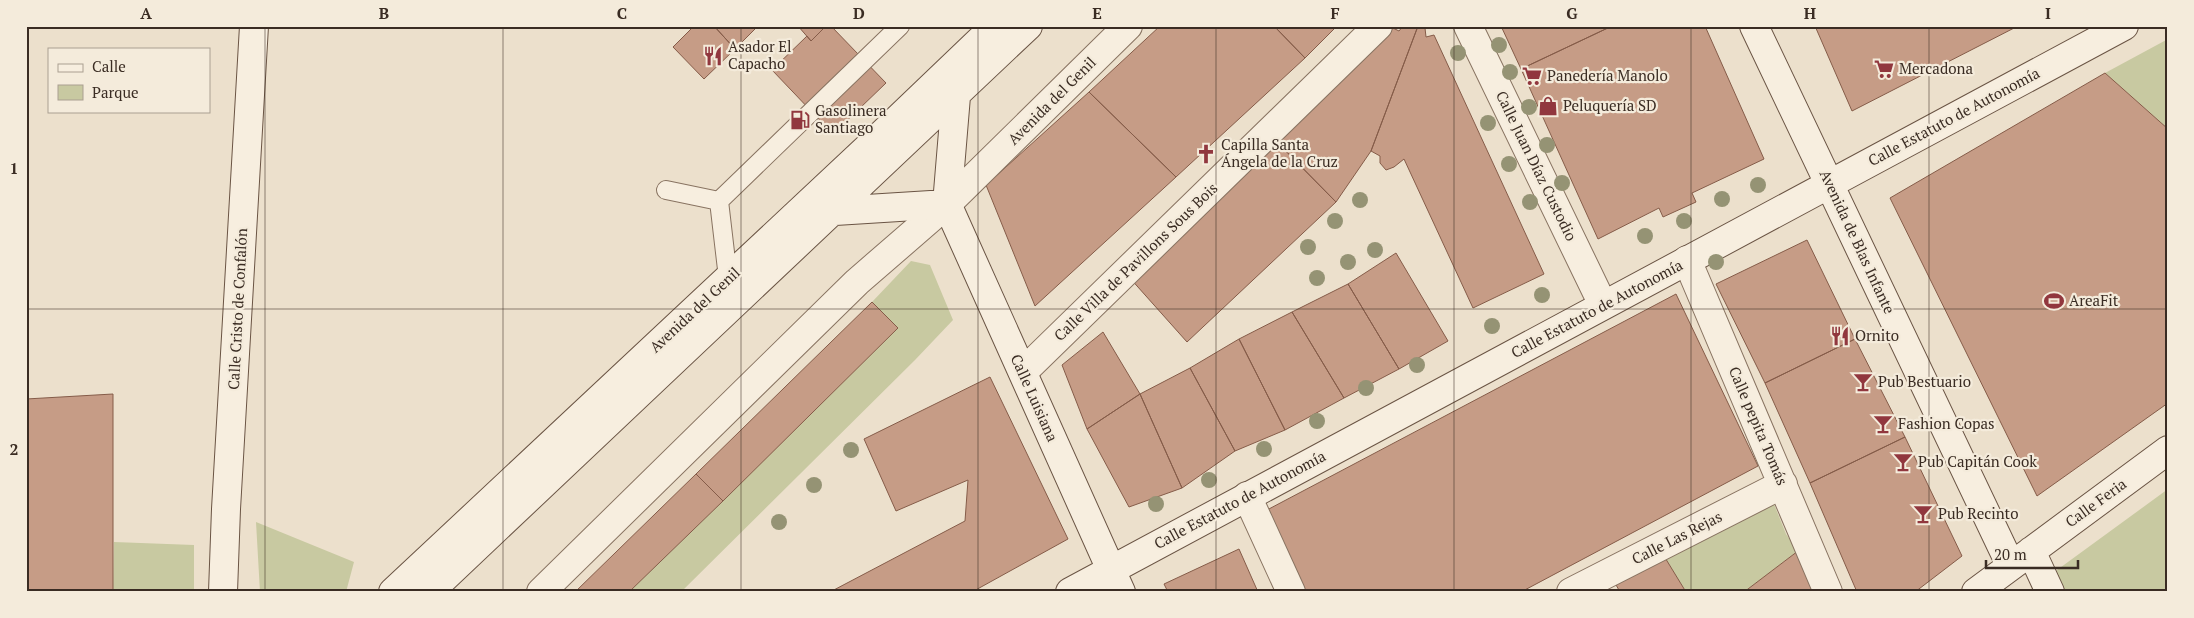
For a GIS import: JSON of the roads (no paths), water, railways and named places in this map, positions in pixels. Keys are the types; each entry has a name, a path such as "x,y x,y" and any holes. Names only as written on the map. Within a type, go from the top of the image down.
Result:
{"street":[{"name":"Calle Cristo de Confalón","path":"227,586 226,499 254,26"},
{"name":"Avenida del Genil","path":"392,592 995,26"},
{"name":"Avenida del Genil","path":"429,592 835,211 1028,26"},
{"name":"Avenida del Genil","path":"538,591 857,282 947,204 1128,26"},
{"name":"Calle Villa de Pavillons Sous Bois","path":"1022,372 1378,26"},
{"name":"Calle Juan Díaz Custodio","path":"1468,26 1603,305"},
{"name":"Avenida de Blas Infante","path":"1754,26 1830,184 2021,559 2050,592"},
{"name":"Calle Estatuto de Autonomía","path":"1070,592 1116,581 1246,496 2124,26"},
{"name":"Calle Luisiana","path":"956,96 947,204 1116,581"},
{"path":"835,211 947,204"},
{"name":"Calle pepita Tomás","path":"1687,260 1828,592"},
{"name":"Calle Feria","path":"1984,589 2021,559 2168,450"},
{"name":"Calle Las Rejas","path":"1571,592 1783,484"},
{"path":"1246,496 1291,592"}],"lane":[{"path":"719,201 900,26"},
{"path":"666,190 719,201"},
{"path":"719,201 728,278"}],"place":[{"name":"Asador El Capacho","path":"713,56"},
{"name":"Mercadona","path":"1884,69"},
{"name":"Panedería Manolo","path":"1532,76"},
{"name":"Peluquería SD","path":"1548,106"},
{"name":"Gasolinera Santiago","path":"800,120"},
{"name":"Capilla Santa Ángela de la Cruz","path":"1206,154"},
{"name":"AreaFit","path":"2054,301"},
{"name":"Ornito","path":"1840,336"},
{"name":"Pub Bestuario","path":"1863,382"},
{"name":"Fashion Copas","path":"1883,424"},
{"name":"Pub Capitán Cook","path":"1903,462"},
{"name":"Pub Recinto","path":"1923,514"}]}
